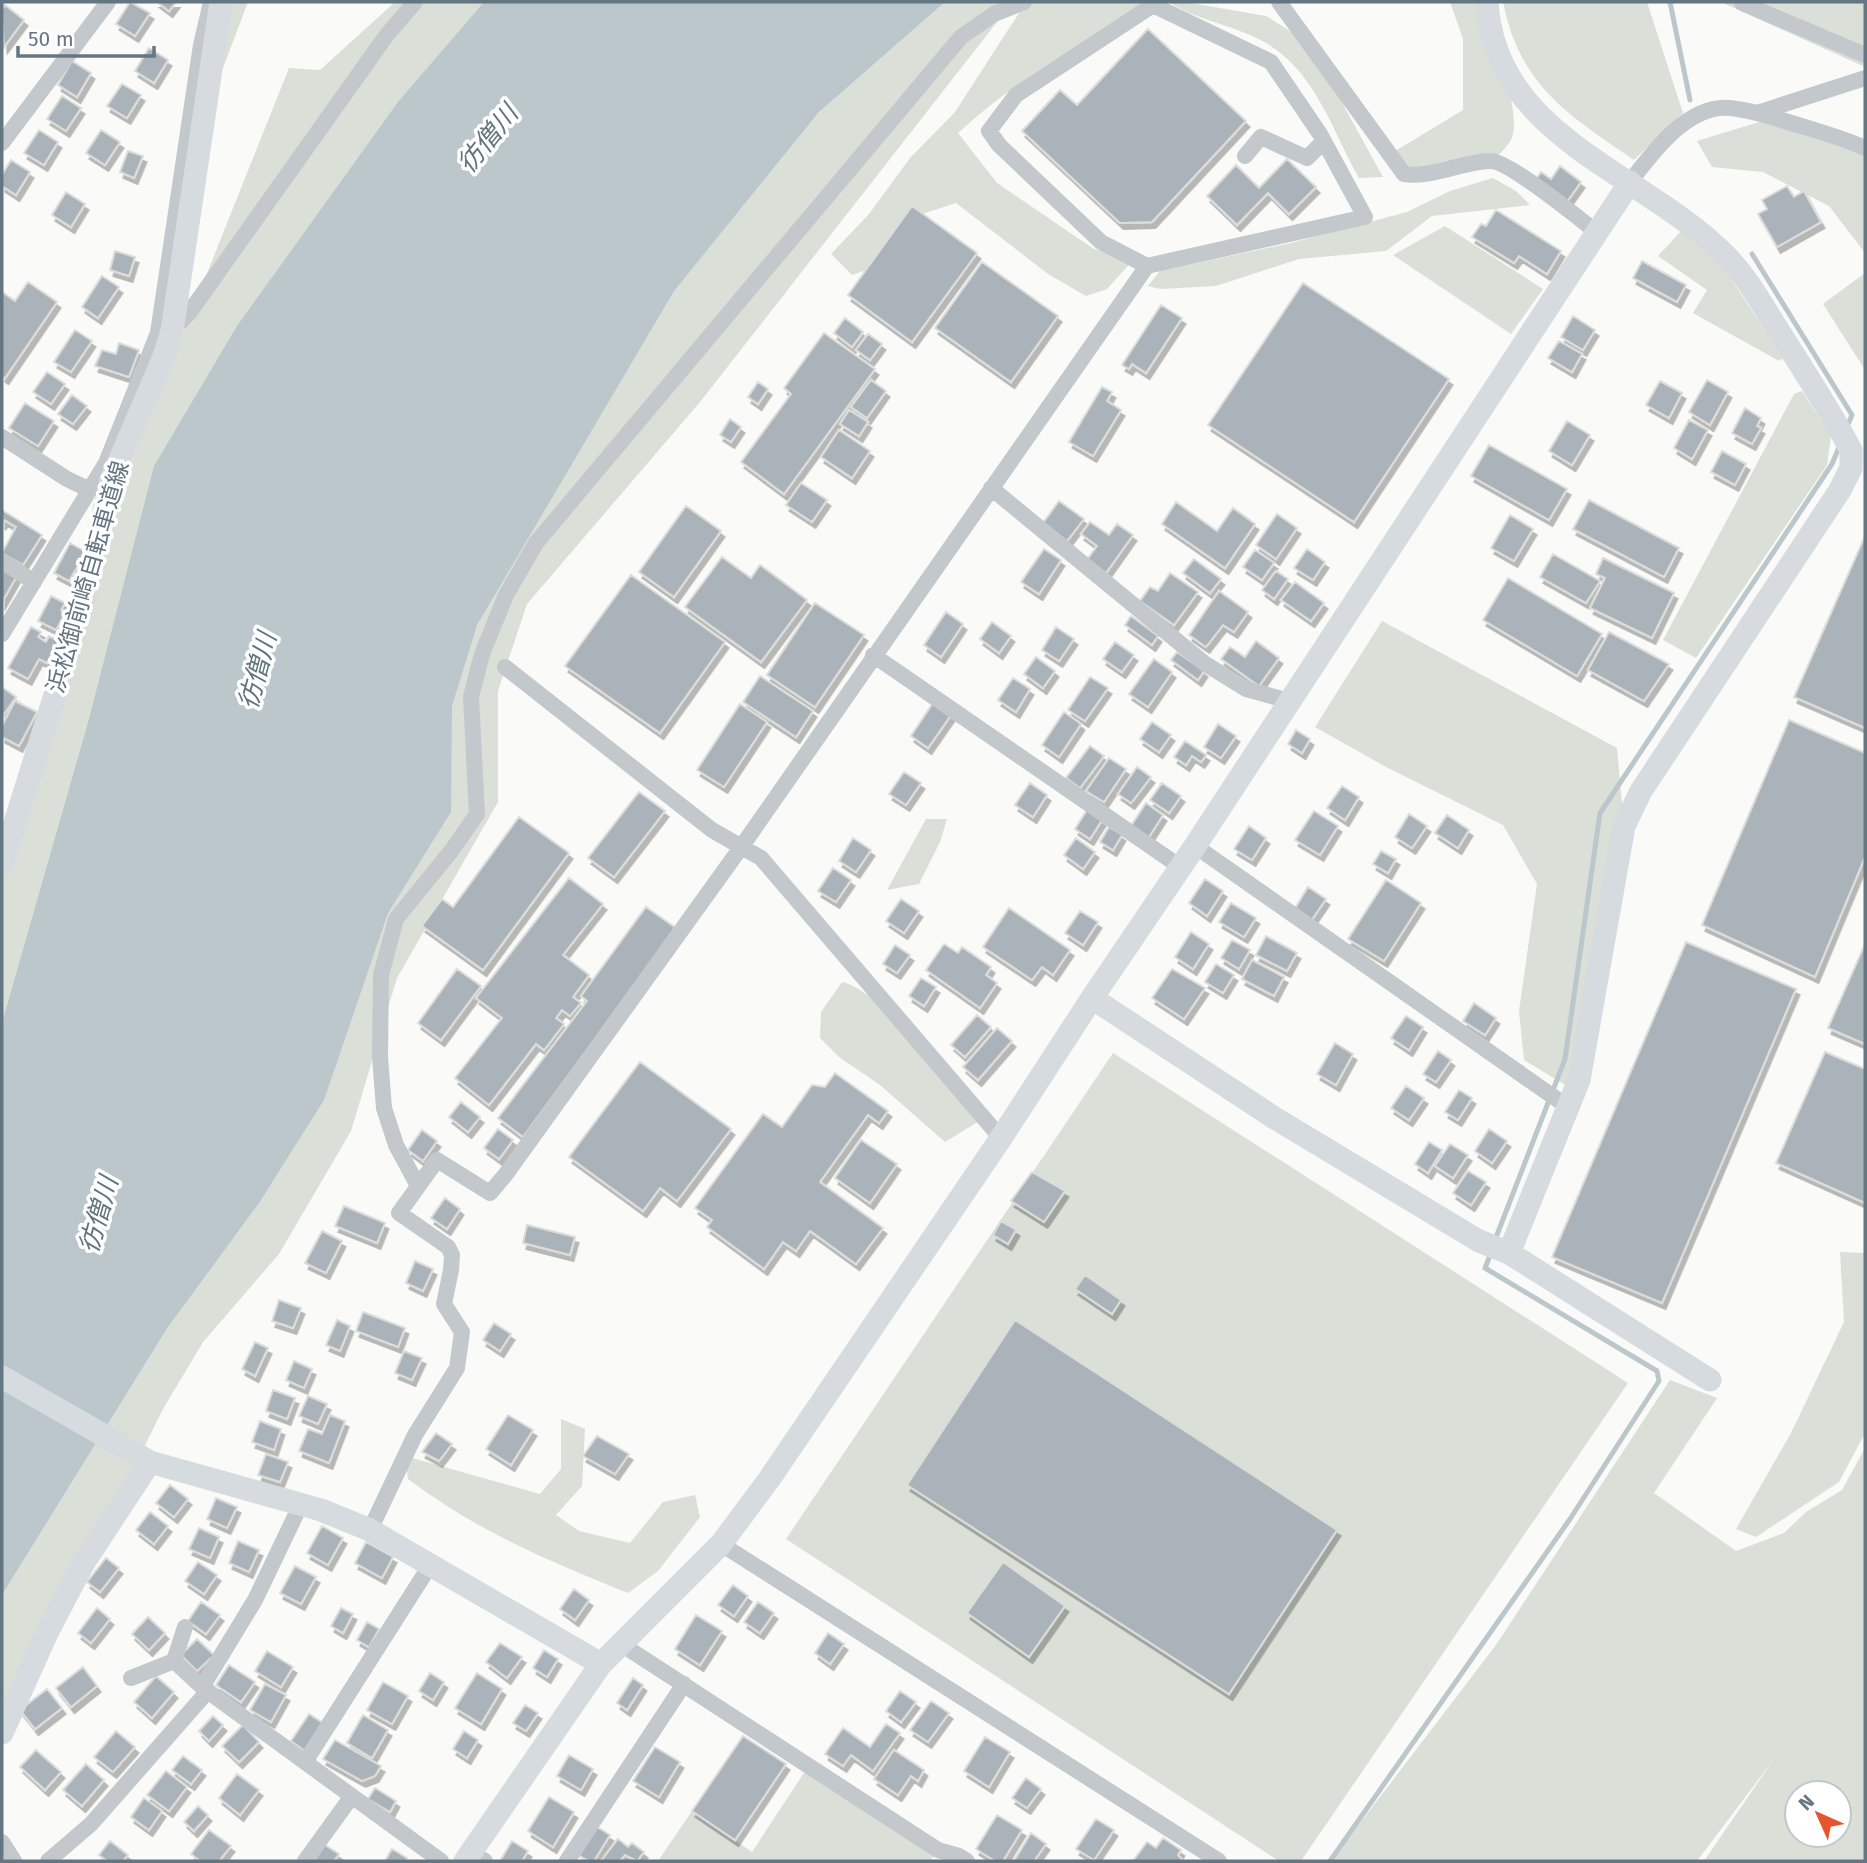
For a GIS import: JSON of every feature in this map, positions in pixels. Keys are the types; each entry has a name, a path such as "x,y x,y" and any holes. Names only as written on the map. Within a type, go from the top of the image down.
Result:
{"street":[{"path":"2,143 108,2"},
{"path":"2,634 6,616 34,582 90,490 165,332 201,46 211,2"},
{"name":"浜松御前崎自転車道線","path":"2,864 81,612 111,480 163,359 165,332 221,2"},
{"path":"165,332 189,313 386,36 415,2"},
{"path":"418,1186 396,1145 384,1108 380,1057 382,975 396,919 452,850 477,814 471,696 482,654 506,595 536,543 961,37 994,14 1024,2"},
{"path":"1279,2 1404,174 1421,176 1493,161 1511,169 1599,234"},
{"path":"1487,2 1496,54 1520,95 1568,141 1671,208 1730,260 1751,286 1851,450 1851,468 1840,490 1640,790 1624,826 1617,853 1588,1042 1579,1080 1509,1253"},
{"path":"1742,3 1865,55"},
{"path":"1153,5 1271,62 1324,141 1365,217 1147,266 1101,242 999,145 989,131 1016,95 1153,5"},
{"path":"1757,113 1865,78"},
{"path":"474,1858 601,1664 721,1544 778,1466 1001,1138 1599,234 1630,182 1655,149 1695,116 1728,107 1757,113 1865,148"},
{"path":"1245,156 1261,137 1307,158 1324,141"},
{"path":"370,1530 415,1435 457,1368 462,1332 444,1304 452,1255 447,1247 399,1213 437,1160 490,1192 742,846 1147,266"},
{"path":"2,437 67,480 90,490"},
{"path":"991,488 1204,663 1246,689 1289,701"},
{"path":"2,561 34,582"},
{"path":"873,655 1179,866"},
{"path":"505,667 712,830 761,858 1001,1138"},
{"path":"1195,846 1568,1107"},
{"path":"1092,998 1273,1117 1479,1241 1509,1253 1710,1380"},
{"path":"2,1377 143,1459 301,1504 370,1530 601,1664"},
{"path":"2,1733 47,1633 143,1459"},
{"path":"48,1861 91,1824 205,1689 255,1600 301,1504"},
{"path":"721,1544 1219,1861"},
{"path":"305,1762 431,1564"},
{"path":"174,1661 185,1627"},
{"path":"621,1644 938,1850 960,1859"},
{"path":"174,1661 205,1689 441,1861"},
{"path":"131,1678 174,1661"},
{"path":"567,1861 684,1684"},
{"path":"305,1861 352,1796"},
{"path":"2,1842 14,1861"}],"shaded area":[{"path":"225,2 248,2 212,97"},
{"path":"395,2 486,2 2,1027 2,864 120,491 289,68 320,70"},
{"path":"945,2 1020,2 1008,8 700,402 527,604 498,691 498,802 397,978 351,1131 279,1254 203,1342 163,1409 2,1733 2,1595 168,1327 295,1146 448,682 530,515 670,285 818,113"},
{"path":"1026,2 1159,2 1029,77 958,133 997,183 1094,249 1136,257 1107,289 1086,296 1048,274 956,203 919,215 886,263 852,275 831,254 869,214 910,158 955,112"},
{"path":"1168,2 1185,2 1266,16 1309,43 1383,177 1359,178 1305,78 1273,47"},
{"path":"1450,2 1480,2 1510,92 1514,127 1511,140 1493,161 1401,170 1392,153 1463,110 1463,39"},
{"path":"1503,2 1647,2 1683,113 1634,160 1568,112 1534,77 1521,56"},
{"path":"1721,2 1865,2 1865,67"},
{"path":"1779,116 1865,154 1865,253 1829,206 1763,172 1712,167 1697,141"},
{"path":"1493,178 1516,191 1530,205 1432,216 1386,251 1299,259 1216,286 1160,289 1148,286 1160,271 1291,243 1407,212 1450,191"},
{"path":"1445,226 1543,289 1511,334 1393,255"},
{"path":"1683,229 1725,270 1783,358 1779,361 1693,313 1707,290 1658,256"},
{"path":"1865,273 1865,370 1823,304"},
{"path":"1802,391 1831,436 1827,465 1696,658 1663,640 1794,394"},
{"path":"1382,621 1617,748 1624,826 1575,1091 1524,1060 1519,1011 1537,884 1503,825 1386,767 1315,727"},
{"path":"926,819 947,819 940,842 919,884 887,890"},
{"path":"842,982 877,1002 896,1020 984,1118 945,1142 880,1085 839,1057 820,1038 821,1012"},
{"path":"1113,1053 1628,1383 1301,1861 1279,1861 786,1539"},
{"path":"1840,1252 1865,1253 1865,1433 1839,1482 1756,1537 1736,1529 1791,1433 1844,1322"},
{"path":"1670,1380 1717,1398 1654,1493 1736,1551 1784,1533 1806,1512 1842,1490 1865,1448 1865,1861 1704,1861 1774,1759 1697,1861 1331,1861 1496,1645"},
{"path":"561,1419 585,1429 582,1486 556,1515 579,1531 630,1543 663,1502 695,1495 700,1517 658,1571 628,1593 514,1544 460,1514 408,1479 405,1456 540,1494 561,1469"},
{"path":"809,1765 938,1850 930,1861 658,1861 692,1811 752,1852"}],"water":[{"name":"彷僧川","path":"484,2 945,2 818,113 674,291 477,625 452,706 451,812 388,913 324,1100 259,1203 168,1327 2,1595 2,1023 89,719 154,466 237,326 398,102"}],"building":[{"path":"130,2 150,13 135,36 116,24"},
{"path":"157,2 176,2 169,11"},
{"path":"5,5 24,20 4,47 2,10"},
{"path":"1148,29 1246,121 1152,222 1120,223 1022,131 1060,90 1077,105"},
{"path":"149,48 168,60 154,83 135,71"},
{"path":"72,61 91,73 77,97 58,85"},
{"path":"122,84 141,95 127,118 107,106"},
{"path":"62,96 81,108 66,131 47,119"},
{"path":"39,130 58,142 44,165 24,153"},
{"path":"101,130 120,142 105,165 86,153"},
{"path":"128,151 143,156 134,178 120,172"},
{"path":"1287,159 1316,187 1289,214 1268,193 1237,225 1207,196 1236,165 1259,188"},
{"path":"11,160 30,172 16,195 2,186 2,175"},
{"path":"1560,166 1581,182 1566,203 1535,181 1541,172 1551,179"},
{"path":"1787,186 1794,197 1804,191 1821,222 1777,247 1758,214 1767,209 1762,200"},
{"path":"66,192 85,204 71,227 52,215"},
{"path":"912,206 977,253 912,342 848,295"},
{"path":"1496,210 1561,251 1547,274 1519,256 1514,263 1472,237 1481,224 1486,226"},
{"path":"115,251 135,257 129,276 110,270"},
{"path":"1642,261 1686,285 1677,302 1633,278"},
{"path":"982,262 1058,316 1011,382 935,328"},
{"path":"102,276 119,287 98,318 82,307"},
{"path":"28,282 57,302 5,378 2,376 2,292 15,301"},
{"path":"1303,283 1449,379 1354,522 1208,425"},
{"path":"1161,305 1182,318 1146,373 1132,364 1129,369 1122,365"},
{"path":"1573,316 1595,330 1583,350 1561,337"},
{"path":"845,318 863,332 852,347 834,333"},
{"path":"75,330 92,341 71,372 54,362"},
{"path":"824,333 875,369 784,494 741,462 791,394 784,388"},
{"path":"868,334 882,344 870,360 856,350"},
{"path":"1559,341 1582,354 1572,372 1548,358"},
{"path":"119,343 139,350 129,377 95,366 102,350 116,354"},
{"path":"47,372 65,384 51,404 33,392"},
{"path":"871,380 886,391 867,418 851,407"},
{"path":"1707,380 1728,392 1710,425 1689,412"},
{"path":"1660,381 1682,393 1669,418 1646,405"},
{"path":"758,382 768,389 758,404 748,397"},
{"path":"1102,387 1112,392 1107,401 1121,410 1093,456 1069,442"},
{"path":"72,395 87,406 73,424 58,414"},
{"path":"25,403 54,421 38,446 9,428"},
{"path":"1745,408 1761,418 1757,426 1761,428 1752,444 1732,433"},
{"path":"849,410 868,422 859,436 840,424"},
{"path":"730,419 741,427 731,442 720,435"},
{"path":"1689,420 1708,430 1692,459 1674,448"},
{"path":"1567,421 1590,435 1572,465 1549,451"},
{"path":"839,430 870,451 852,478 821,457"},
{"path":"1489,445 1567,489 1549,520 1471,476"},
{"path":"1722,451 1746,464 1735,485 1711,472"},
{"path":"801,483 827,500 812,522 786,505"},
{"path":"1589,500 1679,548 1664,577 1573,529"},
{"path":"1059,501 1084,519 1067,541 1043,523"},
{"path":"1176,502 1217,531 1233,508 1255,524 1225,568 1162,524"},
{"path":"686,506 721,531 674,597 639,572"},
{"path":"2,510 42,535 23,565 2,553 16,527 4,520 2,524"},
{"path":"1277,514 1297,528 1276,559 1256,545"},
{"path":"1510,515 1533,529 1514,561 1491,548"},
{"path":"1090,522 1109,535 1117,524 1133,535 1106,573 1087,560 1097,546 1081,534"},
{"path":"1865,536 1865,728 1794,697"},
{"path":"70,543 86,552 69,581 54,573"},
{"path":"1044,549 1061,560 1039,594 1021,582"},
{"path":"1307,549 1325,562 1313,580 1294,568"},
{"path":"1255,550 1274,563 1262,580 1243,567"},
{"path":"1553,554 1600,581 1586,603 1540,577"},
{"path":"722,557 751,578 760,565 807,600 761,662 685,607"},
{"path":"1603,558 1674,593 1652,638 1590,608 1605,578 1596,574"},
{"path":"1194,559 1221,579 1210,593 1183,573"},
{"path":"2,566 18,574 2,602"},
{"path":"1276,571 1288,579 1274,599 1262,590"},
{"path":"1170,573 1198,592 1174,625 1140,601 1150,587 1158,591"},
{"path":"631,575 725,642 660,733 565,666"},
{"path":"1508,578 1602,634 1577,676 1483,620"},
{"path":"1295,582 1324,603 1311,621 1281,600"},
{"path":"1219,591 1248,612 1234,632 1223,625 1206,647 1189,635"},
{"path":"51,596 65,603 61,610 66,612 56,630 38,621"},
{"path":"815,603 864,635 815,707 767,675"},
{"path":"946,612 963,624 941,657 924,645"},
{"path":"1131,616 1158,636 1152,645 1125,625"},
{"path":"992,622 1011,636 999,653 980,639"},
{"path":"31,627 41,632 38,637 46,642 49,636 59,641 47,663 39,659 28,679 8,668"},
{"path":"1056,627 1074,639 1059,661 1042,650"},
{"path":"1609,632 1669,664 1644,701 1588,670"},
{"path":"1256,641 1279,658 1259,686 1221,659 1230,647 1245,657"},
{"path":"1115,642 1134,655 1122,672 1103,659"},
{"path":"1177,652 1204,671 1198,680 1171,660"},
{"path":"1036,657 1055,671 1043,688 1024,674"},
{"path":"1154,659 1172,672 1148,707 1129,694"},
{"path":"760,676 813,711 796,737 743,702"},
{"path":"1090,677 1108,688 1085,721 1068,710"},
{"path":"1013,678 1030,689 1016,712 998,700"},
{"path":"2,687 16,697 2,717"},
{"path":"15,701 37,712 19,746 2,737 2,726"},
{"path":"933,703 951,715 928,748 911,736"},
{"path":"740,704 767,722 724,787 697,770"},
{"path":"1064,712 1081,724 1059,757 1042,745"},
{"path":"1789,720 1865,753 1865,857 1815,977 1702,925"},
{"path":"1152,722 1171,735 1159,752 1140,739"},
{"path":"1218,724 1236,736 1221,758 1204,747"},
{"path":"1296,730 1310,739 1302,753 1288,744"},
{"path":"1185,741 1206,755 1201,762 1192,756 1186,765 1174,757"},
{"path":"1090,746 1104,756 1080,788 1066,778"},
{"path":"1109,758 1126,769 1104,802 1086,791"},
{"path":"1137,767 1151,777 1131,803 1118,794"},
{"path":"904,772 921,783 906,805 889,794"},
{"path":"1030,783 1047,795 1033,817 1015,805"},
{"path":"1162,783 1181,796 1169,813 1150,800"},
{"path":"1342,786 1359,797 1345,820 1327,808"},
{"path":"639,792 665,811 614,877 588,858"},
{"path":"1146,803 1163,815 1149,837 1131,826"},
{"path":"1087,810 1102,820 1090,839 1075,829"},
{"path":"1314,811 1338,826 1320,855 1295,840"},
{"path":"1409,814 1427,826 1412,848 1395,837"},
{"path":"1447,815 1469,830 1458,848 1435,833"},
{"path":"519,817 569,853 483,970 422,926 442,899 453,907"},
{"path":"1249,826 1266,838 1252,860 1234,849"},
{"path":"1109,827 1122,835 1113,850 1100,842"},
{"path":"853,838 871,850 856,872 839,861"},
{"path":"1076,838 1095,852 1083,869 1064,855"},
{"path":"1381,851 1396,859 1388,873 1373,864"},
{"path":"833,868 851,880 836,902 818,891"},
{"path":"569,878 603,904 563,955 589,975 573,997 581,1003 570,1016 562,1010 556,1018 564,1024 544,1050 536,1044 489,1105 455,1078 502,1018 476,998"},
{"path":"1205,879 1223,891 1207,916 1189,903"},
{"path":"1386,880 1421,903 1384,961 1348,939"},
{"path":"1308,887 1326,899 1311,921 1294,910"},
{"path":"901,899 919,911 904,933 886,921"},
{"path":"1231,903 1256,918 1244,937 1219,922"},
{"path":"646,907 676,928 523,1137 498,1118 587,1001 581,996"},
{"path":"1009,908 1070,950 1053,975 1042,967 1032,980 983,947"},
{"path":"1080,911 1098,922 1083,945 1065,933"},
{"path":"1191,932 1209,944 1193,969 1175,957"},
{"path":"1266,936 1297,953 1287,971 1256,955"},
{"path":"1232,940 1250,950 1239,969 1221,958"},
{"path":"1686,942 1796,989 1662,1303 1552,1257"},
{"path":"944,944 958,953 962,947 991,967 986,975 997,983 980,1008 926,970"},
{"path":"1865,944 1865,1044 1828,1028"},
{"path":"895,945 910,955 897,973 883,964"},
{"path":"1252,960 1284,977 1274,996 1242,979"},
{"path":"1216,964 1234,975 1223,993 1205,982"},
{"path":"457,969 481,986 441,1040 418,1023"},
{"path":"1172,969 1205,988 1184,1019 1152,998"},
{"path":"921,978 936,987 924,1006 909,996"},
{"path":"1474,1003 1496,1018 1485,1035 1463,1021"},
{"path":"977,1015 991,1027 965,1057 951,1045"},
{"path":"1406,1016 1423,1027 1409,1050 1391,1038"},
{"path":"997,1028 1012,1041 978,1080 963,1067"},
{"path":"1335,1043 1353,1054 1336,1085 1317,1074"},
{"path":"1438,1051 1451,1060 1436,1082 1423,1074"},
{"path":"1825,1052 1865,1069 1865,1203 1776,1163"},
{"path":"640,1062 731,1129 677,1201 660,1188 643,1211 569,1157"},
{"path":"835,1073 888,1111 879,1123 868,1115 820,1182 883,1228 856,1264 810,1231 796,1251 783,1242 764,1269 707,1227 712,1220 695,1208 763,1114 782,1127 812,1085 825,1087"},
{"path":"1406,1086 1424,1098 1409,1120 1391,1108"},
{"path":"1459,1090 1472,1098 1458,1120 1445,1112"},
{"path":"461,1102 480,1117 468,1132 449,1117"},
{"path":"498,1129 513,1140 499,1159 484,1148"},
{"path":"1489,1129 1507,1141 1492,1163 1475,1151"},
{"path":"422,1130 437,1141 423,1161 408,1150"},
{"path":"861,1140 897,1164 870,1203 835,1178"},
{"path":"1429,1142 1442,1150 1428,1173 1415,1164"},
{"path":"1450,1144 1468,1155 1453,1178 1435,1166"},
{"path":"1468,1171 1486,1182 1471,1205 1453,1193"},
{"path":"1032,1172 1065,1191 1044,1222 1011,1201"},
{"path":"445,1198 460,1209 447,1229 431,1218"},
{"path":"344,1206 385,1223 377,1243 335,1226"},
{"path":"1001,1221 1016,1230 1008,1244 993,1235"},
{"path":"527,1225 575,1237 570,1255 523,1243"},
{"path":"322,1231 342,1241 326,1273 305,1263"},
{"path":"415,1261 433,1269 423,1291 406,1283"},
{"path":"1085,1275 1121,1300 1112,1314 1075,1289"},
{"path":"279,1300 301,1308 293,1328 272,1321"},
{"path":"363,1312 405,1328 398,1347 356,1331"},
{"path":"337,1320 350,1326 340,1351 326,1345"},
{"path":"1015,1320 1337,1530 1229,1694 907,1485"},
{"path":"494,1323 511,1334 500,1351 483,1340"},
{"path":"255,1342 268,1348 255,1376 242,1369"},
{"path":"404,1351 422,1358 412,1380 395,1373"},
{"path":"294,1361 312,1369 304,1388 286,1380"},
{"path":"273,1390 295,1398 287,1419 266,1411"},
{"path":"308,1396 327,1404 318,1424 299,1416"},
{"path":"330,1415 345,1421 329,1463 299,1451 308,1429 322,1434"},
{"path":"508,1415 533,1430 511,1465 486,1449"},
{"path":"260,1421 281,1429 274,1450 252,1442"},
{"path":"436,1433 452,1444 439,1461 422,1452"},
{"path":"597,1436 629,1454 615,1474 583,1456"},
{"path":"266,1454 288,1462 280,1482 258,1475"},
{"path":"170,1485 188,1499 174,1517 156,1503"},
{"path":"216,1498 237,1507 227,1528 207,1519"},
{"path":"150,1512 168,1526 154,1544 136,1530"},
{"path":"322,1526 343,1538 328,1565 307,1553"},
{"path":"199,1528 219,1537 210,1558 189,1549"},
{"path":"238,1541 259,1550 249,1572 229,1563"},
{"path":"366,1542 393,1557 382,1578 355,1563"},
{"path":"106,1558 119,1568 100,1592 87,1582"},
{"path":"198,1562 217,1575 204,1594 185,1581"},
{"path":"1003,1562 1065,1606 1029,1657 967,1613"},
{"path":"295,1566 316,1577 301,1604 280,1593"},
{"path":"733,1585 748,1596 734,1616 718,1605"},
{"path":"574,1589 589,1600 575,1620 560,1609"},
{"path":"201,1602 220,1615 206,1634 188,1621"},
{"path":"758,1602 774,1613 760,1633 744,1622"},
{"path":"97,1608 110,1619 91,1643 78,1633"},
{"path":"341,1608 353,1614 343,1633 331,1626"},
{"path":"696,1615 722,1631 700,1665 675,1649"},
{"path":"148,1617 165,1633 149,1650 132,1634"},
{"path":"367,1622 379,1629 369,1647 357,1640"},
{"path":"828,1633 844,1644 830,1664 815,1653"},
{"path":"197,1639 214,1655 197,1671 181,1655"},
{"path":"500,1643 522,1657 507,1678 486,1662"},
{"path":"544,1650 558,1659 547,1677 533,1668"},
{"path":"267,1651 293,1667 281,1687 255,1671"},
{"path":"229,1665 255,1682 241,1702 216,1685"},
{"path":"83,1667 97,1686 71,1707 56,1688"},
{"path":"430,1673 444,1682 433,1700 419,1691"},
{"path":"477,1673 502,1689 481,1724 455,1708"},
{"path":"156,1676 174,1692 152,1718 134,1702"},
{"path":"633,1678 643,1685 627,1710 617,1703"},
{"path":"383,1682 408,1696 392,1724 367,1710"},
{"path":"265,1684 286,1695 271,1722 250,1710"},
{"path":"47,1689 62,1708 35,1729 20,1710"},
{"path":"900,1691 916,1702 901,1722 886,1711"},
{"path":"931,1701 949,1713 928,1742 910,1730"},
{"path":"525,1705 538,1713 526,1731 513,1723"},
{"path":"309,1714 323,1723 305,1751 291,1741"},
{"path":"363,1715 388,1730 372,1758 347,1743"},
{"path":"213,1716 223,1725 209,1741 199,1731"},
{"path":"886,1724 900,1733 873,1771 851,1755 843,1766 825,1754 843,1728 870,1747"},
{"path":"243,1725 259,1742 239,1762 222,1746"},
{"path":"116,1731 135,1747 113,1772 94,1757"},
{"path":"464,1731 478,1740 467,1758 453,1749"},
{"path":"743,1736 786,1764 735,1840 692,1811"},
{"path":"985,1737 1010,1752 989,1787 964,1771"},
{"path":"335,1740 381,1766 375,1776 362,1781 323,1759"},
{"path":"655,1747 680,1762 659,1797 633,1781"},
{"path":"36,1750 61,1772 45,1790 20,1767"},
{"path":"894,1750 924,1770 918,1781 911,1776 898,1795 874,1779"},
{"path":"569,1755 593,1769 581,1790 557,1776"},
{"path":"183,1756 202,1770 191,1784 172,1770"},
{"path":"86,1764 104,1780 82,1806 63,1790"},
{"path":"166,1771 187,1787 169,1811 147,1795"},
{"path":"237,1774 259,1790 240,1815 219,1798"},
{"path":"1026,1778 1041,1789 1027,1808 1012,1798"},
{"path":"375,1788 396,1801 390,1812 368,1799"},
{"path":"549,1797 574,1812 553,1847 528,1831"},
{"path":"144,1798 162,1811 149,1830 131,1817"},
{"path":"198,1806 208,1815 194,1831 184,1822"},
{"path":"997,1815 1022,1830 1003,1861 995,1861 976,1849"},
{"path":"1096,1819 1114,1830 1094,1860 1076,1849"},
{"path":"597,1827 610,1835 594,1861 589,1861 579,1856"},
{"path":"209,1830 231,1846 219,1861 200,1861 191,1854"},
{"path":"1031,1833 1046,1844 1034,1861 1014,1861"},
{"path":"1163,1838 1181,1850 1178,1855 1183,1861 1133,1861 1147,1842 1156,1848"},
{"path":"618,1839 628,1847 632,1843 644,1852 637,1861 625,1855 620,1861 601,1861"},
{"path":"110,1841 128,1855 123,1861 107,1861 99,1855"},
{"path":"512,1841 528,1851 522,1861 500,1861"},
{"path":"325,1845 339,1854 334,1861 314,1861"},
{"path":"392,1849 407,1858 405,1861 385,1861"}],"waterway":[{"path":"1670,2 1690,100"},
{"path":"1752,254 1852,415 1846,429"},
{"path":"1495,1240 1565,1059 1600,813 1832,464 1840,445"},
{"path":"1330,1861 1570,1519 1659,1381 1657,1371 1485,1268 1491,1253"}]}
